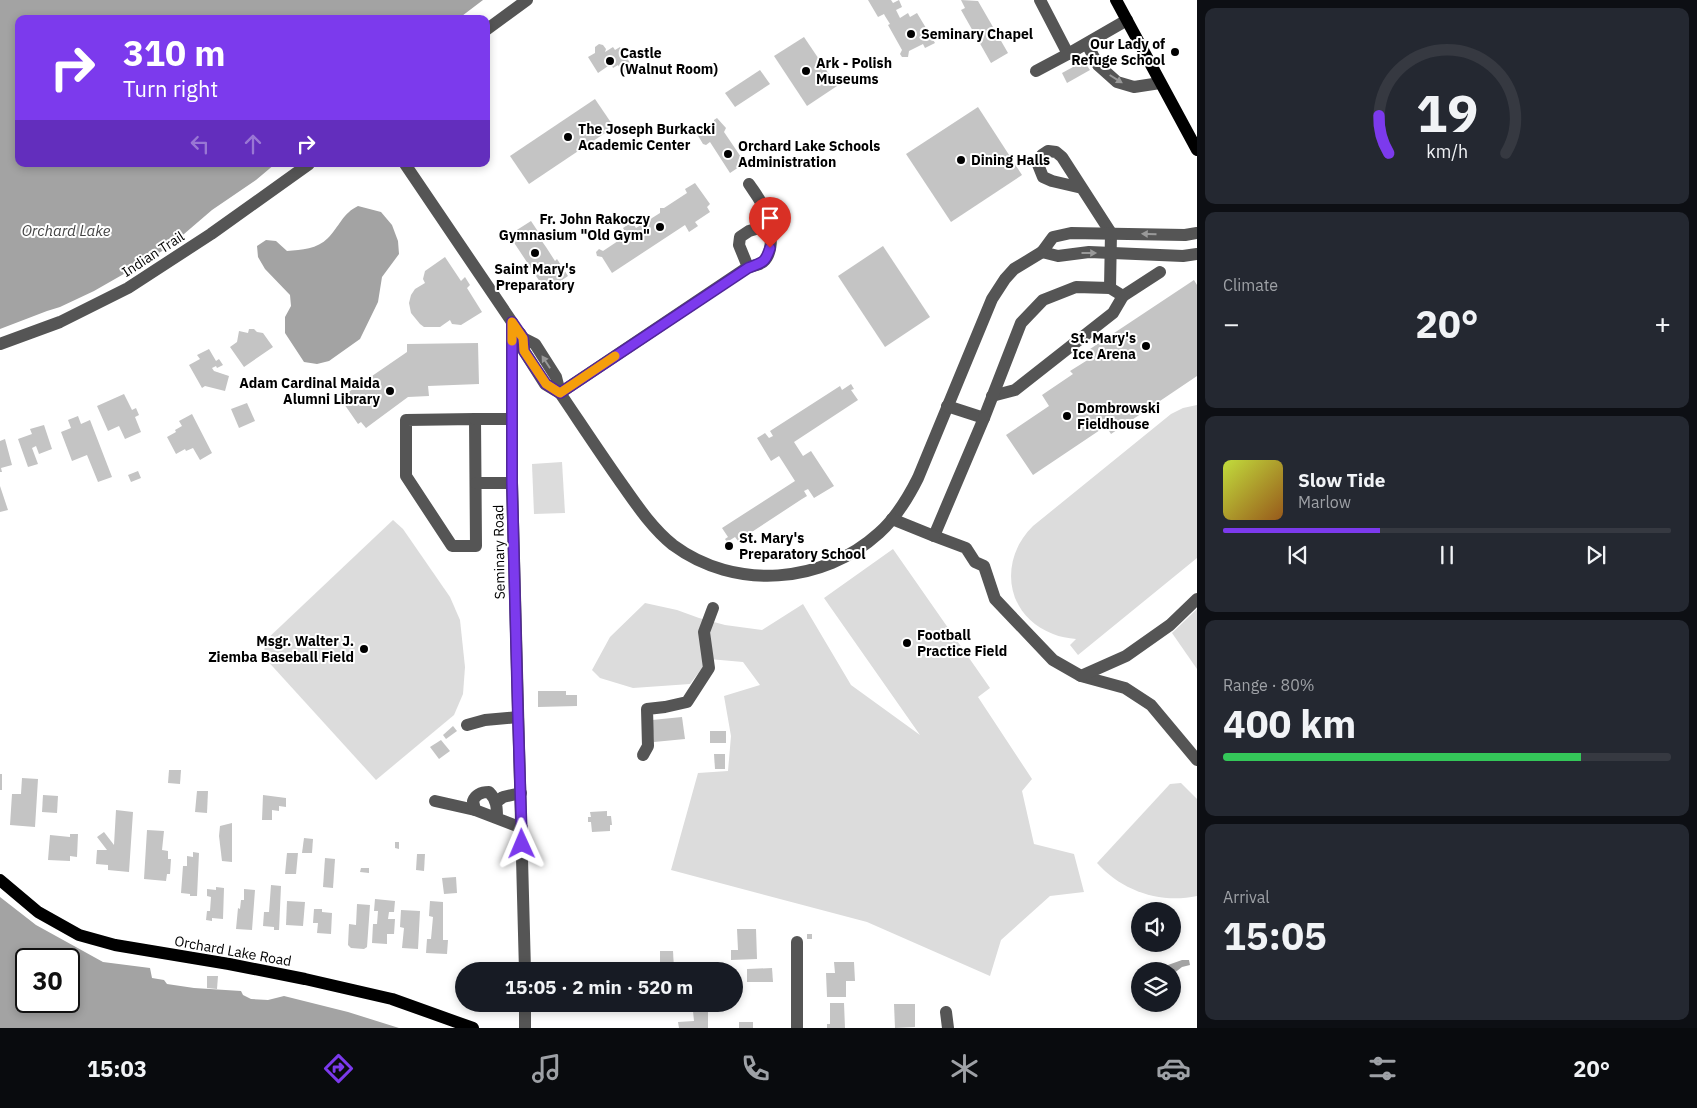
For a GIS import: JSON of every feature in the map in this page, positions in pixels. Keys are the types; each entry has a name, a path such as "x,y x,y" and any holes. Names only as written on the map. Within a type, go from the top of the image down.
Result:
{"main road":[{"path":"1116,0 1197,150"},
{"name":"Orchard Lake Road","path":"0,880 38,912 79,935 132,948 286,975 392,999 473,1028"}],"street":[{"path":"490,27 527,0"},
{"path":"1040,0 1068,54"},
{"path":"1036,71 1127,20"},
{"path":"1087,44 1098,65 1117,82 1134,87 1160,83"},
{"name":"Indian Trail","path":"0,344 60,322 121,292 186,251 305,167"},
{"path":"407,167 523,338 535,344 556,377 560,393 614,473 649,520 672,544 705,563 736,573 761,576 787,575 827,566 852,553 875,537 892,519 908,498 918,478 994,294 1014,269 1042,252 1053,237 1078,232 1185,235 1197,233"},
{"path":"560,393 748,268 761,264 765,260 770,248 769,225 766,213 750,184"},
{"path":"1082,188 1112,233 1110,288"},
{"path":"748,268 740,245 740,237 749,230 769,225"},
{"path":"1042,252 1058,256 1082,253 1183,256 1197,254"},
{"path":"992,396 1015,390 1113,313 1123,296 1160,272"},
{"path":"934,536 984,418 1021,323 1043,300 1076,287 1110,288 1123,296"},
{"name":"Seminary Road","path":"512,322 512,483 525,962"},
{"path":"947,406 984,418"},
{"path":"475,419 476,546 452,546 406,476 406,420 475,419 512,419"},
{"path":"476,483 512,483"},
{"path":"892,519 966,548 975,562 984,566 995,599 1053,660 1081,676 1125,688 1152,705 1197,760"},
{"path":"1081,676 1126,656 1170,625 1197,599"},
{"path":"643,755 648,746 647,709 665,708 687,702 709,668 704,632 713,608"},
{"path":"467,725 490,719 518,717"},
{"path":"475,810 473,801 475,797 481,792 489,792 495,798 497,818"},
{"path":"496,802 502,796 521,794"},
{"path":"435,801 475,810 522,828"},
{"path":"797,942 797,1028"},
{"path":"525,1012 526,1028"},
{"path":"946,1012 948,1028"}],"shaded area":[{"path":"1197,405 1197,558 1078,655 1070,645 1076,639 1061,637 1037,626 1016,601 1012,586 1011,570 1022,540 1033,526 1171,414 1183,408"},
{"path":"562,462 565,513 534,514 532,464"},
{"name":"Msgr. Walter J. Ziemba Baseball Field","path":"393,520 403,529 450,597 460,620 465,667 463,694 454,715 376,780 264,657 265,641"},
{"path":"893,549 990,688 978,697 1032,779 1022,791 1034,844 1074,854 1084,892 1050,896 1001,940 990,976 867,922 671,870 698,773 728,771 731,736 724,696 760,685 743,662 709,659 690,684 633,688 600,678 592,670 610,637 645,603 677,610 725,625 762,630 803,604 851,685 920,735 824,598"},
{"path":"1197,609 1197,669 1172,633"},
{"path":"1181,783 1197,799 1197,896 1169,898 1142,893 1130,888 1107,873 1097,863 1170,784"}],"water":[{"name":"Orchard Lake","path":"0,0 483,0 463,15 15,15 15,167 271,167 212,210 170,246 143,263 94,291 60,307 0,329"},
{"path":"358,206 381,212 392,225 398,241 399,254 382,277 378,302 360,339 329,361 317,364 304,362 285,333 285,317 291,306 290,295 265,269 258,257 257,246 266,240 276,241 287,251 314,247 324,242 345,216"},
{"path":"0,897 36,925 78,948 15,948 15,1013 80,1013 80,949 103,962 150,968 152,978 164,980 167,984 241,991 243,995 251,999 268,1000 284,996 348,1012 399,1028 0,1028"},
{"path":"1189,960 1190,965 1181,968 1181,962 1176,962"}],"building":[{"name":"Seminary Chapel","path":"868,0 891,0 893,3 899,0 902,7 896,10 900,18 908,13 910,17 917,13 935,43 925,48 923,44 909,51 908,57 902,57 900,54 902,50 888,25 890,24 884,14 878,17"},
{"path":"961,0 978,1 1008,53 991,63 961,10 965,8"},
{"name":"Ark - Polish Museums","path":"804,37 837,86 807,106 774,56"},
{"name":"Castle (Walnut Room)","path":"599,44 603,45 606,49 605,52 613,47 615,50 620,47 634,69 624,75 618,65 613,68 611,64 598,73 588,57 595,53 595,47"},
{"path":"1084,61 1090,70 1067,83 1062,73"},
{"path":"760,70 770,84 735,107 725,93"},
{"name":"The Joseph Burkacki Academic Center","path":"595,99 614,127 529,184 510,156"},
{"name":"Dining Halls","path":"978,107 1022,175 951,222 906,154"},
{"name":"Orchard Lake Schools Administration","path":"717,118 726,128 724,132 745,163 730,173 710,142 706,145 703,144 697,134 697,132 714,123 714,120"},
{"name":"Fr. John Rakoczy Gymnasium \"Old Gym\"","path":"695,183 710,204 707,207 710,212 695,222 698,226 689,232 685,225 612,273 602,257 597,256 596,252 599,249 603,251 627,235 623,228 632,222 636,228 660,213 660,208 664,208 687,193 685,189"},
{"name":"Saint Mary's Preparatory","path":"531,221 555,261 557,259 568,276 546,291 509,235"},
{"path":"883,246 930,317 885,347 838,276"},
{"path":"445,257 461,281 465,277 470,285 467,288 482,312 461,325 452,324 450,320 440,327 424,327 411,313 409,303 411,295 415,289 425,283 423,279 425,271"},
{"path":"1194,280 1197,285 1197,376 1111,434 1106,426 1033,475 1006,435 1049,406 1042,395 1073,374 1070,371 1094,356 1090,349"},
{"path":"249,329 263,333 273,347 244,367 230,347 237,342 239,331 248,333"},
{"path":"478,343 479,384 428,386 429,396 408,397 366,428 361,422 358,424 340,398 407,352 407,344"},
{"path":"209,349 216,361 219,359 223,365 212,368 214,371 229,376 225,391 205,386 202,388 189,365 200,359 197,355"},
{"path":"851,384 854,389 851,390 858,400 794,442 803,456 811,451 834,486 814,498 808,489 804,491 807,496 738,541 735,537 727,542 725,539 728,537 722,528 795,481 779,456 771,461 757,438 765,433 769,438 773,436 770,431 840,386 842,390"},
{"path":"124,394 132,410 136,408 139,415 135,417 141,432 125,439 119,426 108,431 97,406"},
{"path":"247,403 255,421 239,428 231,409"},
{"path":"192,414 212,453 200,460 193,448 186,451 185,449 176,454 167,437 182,426 179,421"},
{"path":"78,416 81,424 90,420 112,477 98,482 87,455 72,461 61,432 71,428 68,420"},
{"path":"44,425 52,449 39,454 36,446 32,448 38,464 28,467 18,439 32,434 30,429"},
{"path":"5,439 12,465 1,468 2,472 0,472 0,441"},
{"path":"138,471 141,478 131,482 128,475"},
{"path":"0,486 8,510 0,512"},
{"path":"538,691 566,691 566,695 577,695 577,706 538,707"},
{"path":"682,717 685,739 654,742 652,720"},
{"path":"453,726 457,731 446,739 443,735"},
{"path":"710,731 726,731 726,743 710,743"},
{"path":"441,740 450,751 439,759 430,747"},
{"path":"714,754 725,754 725,769 715,769"},
{"path":"169,770 181,770 180,784 168,783"},
{"path":"0,774 2,774 2,790 0,790"},
{"path":"22,778 38,779 35,827 10,825 12,794 21,794"},
{"path":"197,791 208,791 207,813 195,812"},
{"path":"43,795 58,796 57,813 42,812"},
{"path":"263,795 286,798 286,807 279,806 279,811 272,810 272,820 262,820"},
{"path":"116,810 133,812 129,872 108,870 108,865 96,864 97,850 107,850 97,837 104,832 114,845"},
{"path":"607,811 607,816 611,816 612,825 610,825 610,831 592,832 591,822 588,822 588,817 591,817 590,812"},
{"path":"232,823 232,862 222,861 219,836 220,826"},
{"path":"147,830 164,831 162,850 168,851 168,859 171,859 170,874 167,874 166,881 144,879"},
{"path":"70,834 78,834 77,857 70,856 70,861 48,860 50,835 70,837"},
{"path":"304,838 313,839 312,853 302,853"},
{"path":"395,842 399,842 399,849 395,848"},
{"path":"193,852 199,853 197,896 181,893 183,866 187,866 187,856 193,857"},
{"path":"287,853 298,853 296,874 285,874"},
{"path":"417,854 425,854 424,871 416,870"},
{"path":"325,858 335,859 333,888 323,887"},
{"path":"361,868 369,868 369,873 360,872"},
{"path":"456,877 457,893 444,894 442,878"},
{"path":"271,885 281,886 279,930 274,930 274,927 263,926 264,912 269,912"},
{"path":"216,887 224,888 223,919 212,918 212,921 206,920 207,911 210,911 211,897 207,896 207,889 216,890"},
{"path":"244,889 255,890 252,930 236,929 238,908 240,909 241,900 244,900"},
{"path":"375,899 395,901 394,912 389,912 388,919 395,919 394,934 387,934 387,944 372,943 373,924 377,924 378,911 374,911"},
{"path":"287,901 305,902 303,926 286,925"},
{"path":"430,901 443,902 443,940 448,940 447,954 426,953 427,939 431,939 433,917 429,916"},
{"path":"357,904 370,905 367,947 364,949 351,948 348,945 349,924 356,925"},
{"path":"314,909 322,909 322,912 332,913 331,934 317,933 318,923 313,923"},
{"path":"401,910 420,911 418,949 402,948 404,928 400,927"},
{"path":"737,929 756,929 757,959 731,960 731,950 738,950"},
{"path":"807,934 812,934 812,939 807,939"},
{"path":"660,951 673,951 674,962 660,962"},
{"path":"834,962 854,962 855,981 846,981 846,997 827,997 826,973 835,973"},
{"path":"772,968 773,982 747,982 747,969"},
{"path":"207,976 218,976 217,989 207,988"},
{"path":"830,1003 844,1003 845,1028 827,1028 827,1024 830,1024"},
{"path":"894,1004 915,1004 915,1027 895,1028"},
{"path":"693,1012 708,1012 708,1028 679,1028 678,1022 694,1021"},
{"path":"739,1022 753,1022 753,1028 739,1028"}],"slow traffic":[{"path":"512,341 512,322 523,338 524,351 546,384 560,393 615,356"}],"place":[{"name":"Seminary Chapel","path":"911,34"},
{"name":"Our Lady of Refuge School","path":"1175,52"},
{"name":"Castle (Walnut Room)","path":"610,61"},
{"name":"Ark - Polish Museums","path":"806,71"},
{"name":"The Joseph Burkacki Academic Center","path":"568,137"},
{"name":"Orchard Lake Schools Administration","path":"728,154"},
{"name":"Dining Halls","path":"961,160"},
{"name":"Fr. John Rakoczy Gymnasium \"Old Gym\"","path":"660,227"},
{"name":"Saint Mary's Preparatory","path":"535,253"},
{"name":"St. Mary's Ice Arena","path":"1146,346"},
{"name":"Adam Cardinal Maida Alumni Library","path":"390,391"},
{"name":"Dombrowski Fieldhouse","path":"1067,416"},
{"name":"St. Mary's Preparatory School","path":"729,546"},
{"name":"Football Practice Field","path":"907,643"},
{"name":"Msgr. Walter J. Ziemba Baseball Field","path":"364,649"}],"route":[{"path":"522,844 512,483 512,322 523,338 524,351 546,384 560,393 748,268 761,264 765,260 770,248"}]}
